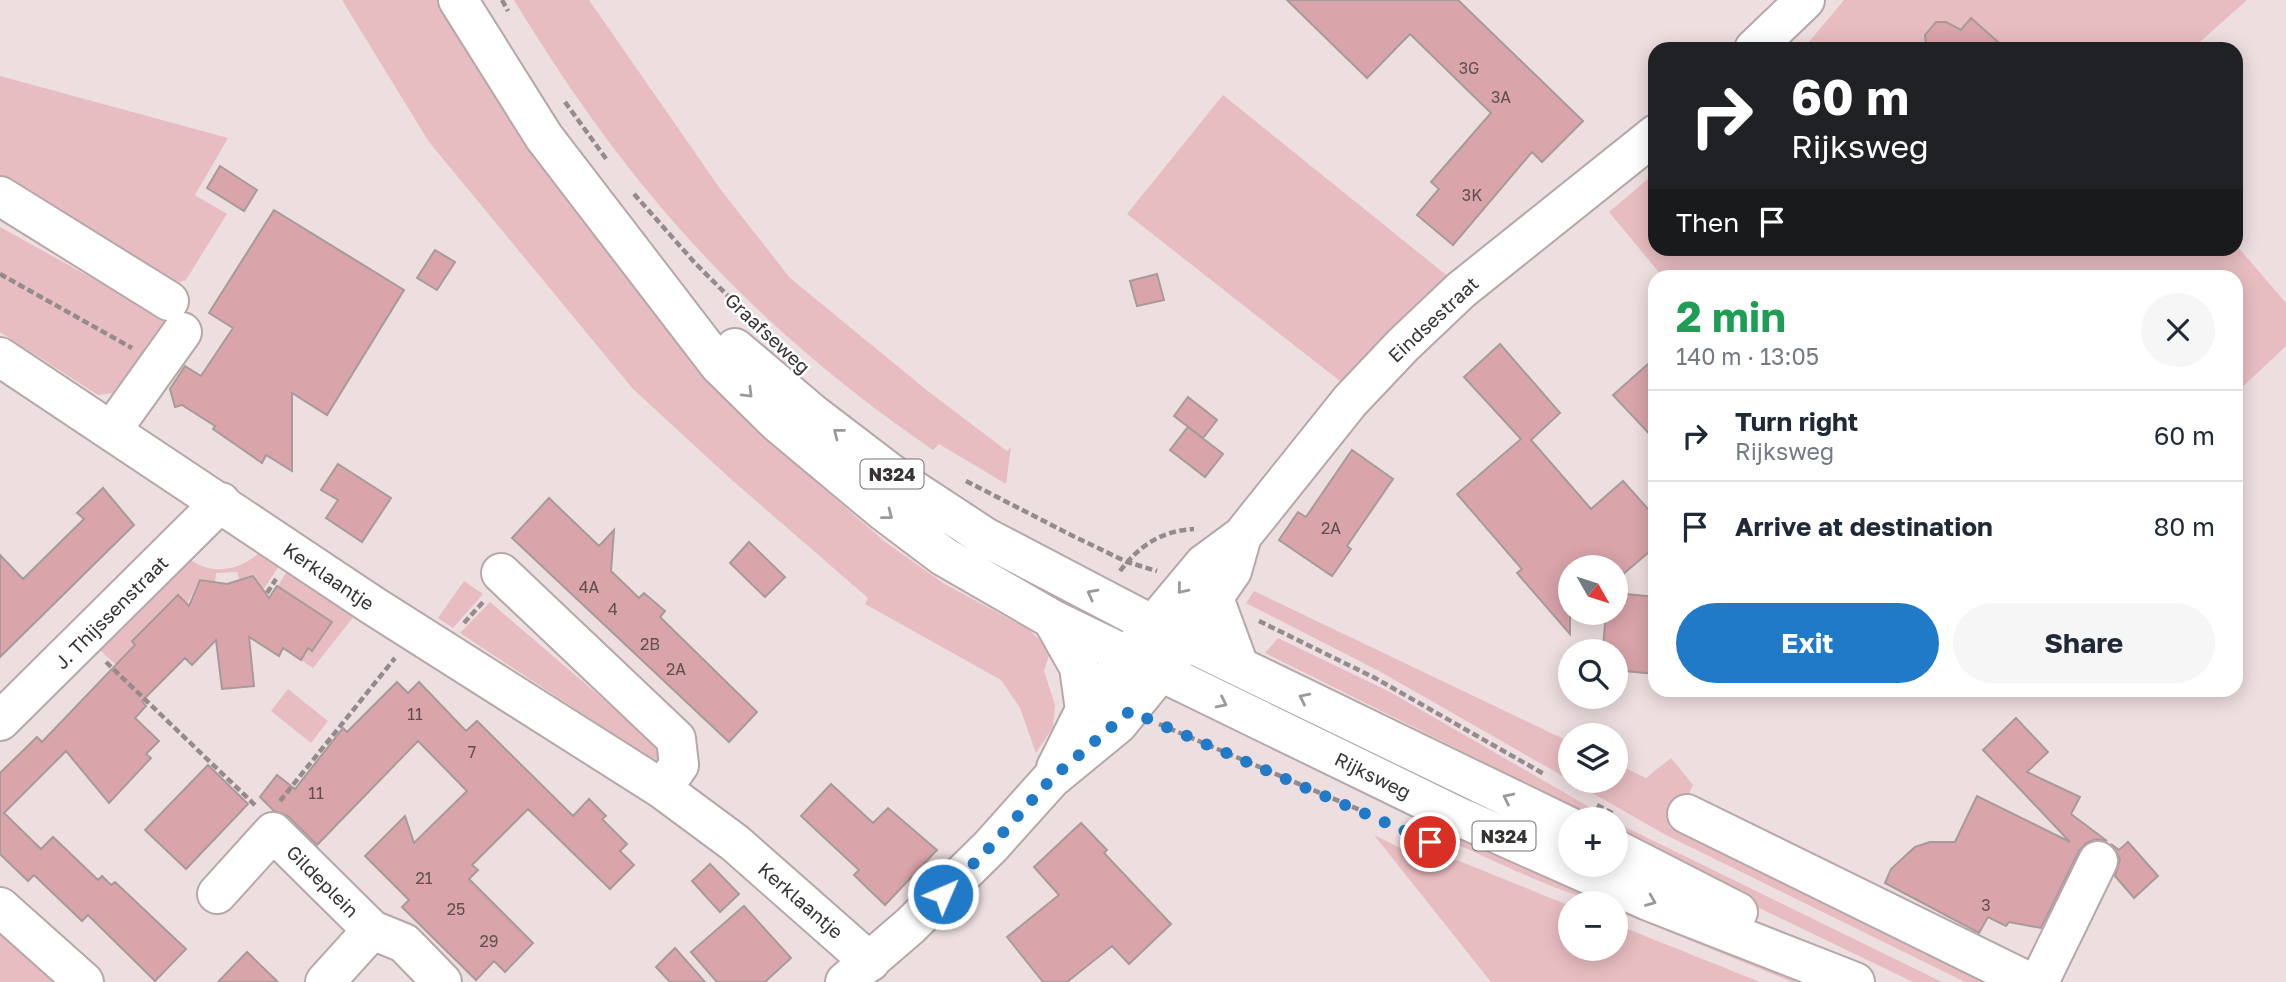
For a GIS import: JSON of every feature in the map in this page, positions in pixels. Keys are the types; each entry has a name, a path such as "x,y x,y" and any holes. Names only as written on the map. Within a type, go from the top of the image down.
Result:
{"main road":[{"name":"Graafseweg","path":"458,0 544,137 603,217 659,283 719,365 779,424 882,510 943,556 1052,619 1144,664"},
{"path":"1761,42 1805,0"},
{"name":"Eindsestraat","path":"1168,633 1204,564 1242,536 1350,401 1403,345 1461,290 1648,140"},
{"path":"0,196 176,316 160,364 112,430"},
{"name":"Graafseweg","path":"659,283 813,414 906,485 985,537 1168,633"},
{"name":"Kerklaantje","path":"0,357 428,640 662,789 736,843 858,972"},
{"name":"J. Thijssenstraat","path":"0,721 221,502"},
{"name":"Eindsestraat","path":"1168,633 1214,598 1232,571 1242,536"},
{"path":"503,575 676,739 679,765 662,789"},
{"path":"1214,598 1239,666"},
{"path":"1052,619 1079,667 1085,710"},
{"path":"1051,779 1085,710 1144,664 1168,633"},
{"name":"Rijksweg","path":"1168,633 1563,807"},
{"path":"858,972 991,846 1051,779 1130,711 1144,664"},
{"name":"Rijksweg","path":"1144,664 1455,815 1646,900 1855,982"},
{"path":"1687,814 2029,982"},
{"name":"Gildeplein","path":"217,894 273,832 372,930 404,943 442,982"},
{"path":"1628,840 1874,982"},
{"path":"2039,982 2098,861"},
{"path":"0,907 84,982"},
{"name":"Gildeplein","path":"325,982 372,930"}],"path":[{"path":"502,0 513,20"},
{"path":"564,100 609,161"},
{"name":"Graafseweg","path":"631,192 752,321"},
{"path":"0,274 160,364"},
{"path":"958,477 1127,562"},
{"path":"276,807 428,640 503,575"},
{"path":"1269,626 1374,678 1547,776"},
{"path":"83,639 258,808"},
{"name":"Rijksweg","path":"1130,711 1371,814"}],"shaded area":[{"path":"342,0 439,0 493,94 539,159 758,414 789,458 884,541 943,583 1028,629 1051,650 1044,671 1055,705 1053,727 1036,753 1020,708 1001,680 865,604 868,598 733,481 633,389 429,142"},
{"path":"514,0 589,0 721,190 790,278 929,392 1007,451 1011,447 1006,484 939,444 933,450 806,353 750,302 698,249 602,133"},
{"path":"1844,0 2247,0 2200,42 1809,42"},
{"path":"0,76 228,138 195,195 227,214 186,280 173,284 0,184"},
{"path":"1223,95 1450,278 1345,385 1127,214"},
{"path":"1648,179 1648,256 2243,256 2243,253 2286,303 2286,346 2243,386 2243,270 1657,270 1609,212"},
{"path":"0,227 166,319 125,385 114,393 98,395 0,332"},
{"path":"259,553 279,566 263,590 253,574 240,581 237,572 216,573 215,583 200,579 187,604 178,596 132,641 148,658 129,677 100,650 191,560 208,568 226,569 243,564"},
{"path":"287,571 355,615 313,668 301,660 308,648 313,651 332,621 278,586"},
{"path":"464,581 483,594 453,628 438,618"},
{"path":"1254,591 1558,736 1558,773 1379,671 1246,603"},
{"path":"490,602 666,753 666,769 460,633"},
{"path":"1278,638 1390,692 1558,789 1558,793 1565,793 1589,807 1567,807 1504,772 1265,653"},
{"path":"288,689 328,721 311,743 271,711"},
{"path":"1671,758 1693,785 1673,825 1987,982 1965,982 1664,834 1628,813 1628,807 1617,807 1592,793 1628,793 1628,769 1646,778"},
{"path":"1628,828 1942,982 1913,982 1628,842"},
{"path":"1374,835 1431,863 1457,860 1558,901 1558,961 1628,961 1628,929 1760,982 1491,982"},
{"path":"1458,837 1590,891 1558,889 1456,844"},
{"path":"1628,906 1813,982 1792,982 1628,915"},
{"path":"0,928 56,982 0,982"}],"building":[{"path":"1287,0 1458,0 1583,121 1542,162 1532,152 1453,245 1417,215 1439,189 1431,182 1491,113 1410,34 1367,78"},
{"path":"1971,18 1998,42 1926,42 1925,35 1936,22 1946,22 1961,30"},
{"path":"220,166 257,190 244,211 207,188"},
{"path":"274,210 404,290 327,415 292,393 292,471 266,455 262,463 213,429 215,426 182,405 175,407 170,389 185,366 201,376 233,328 209,313"},
{"path":"435,250 455,262 437,290 417,278"},
{"path":"1157,274 1164,300 1137,306 1130,281"},
{"path":"1500,344 1560,413 1531,440 1591,509 1623,481 1648,509 1648,553 1628,570 1628,555 1558,555 1558,620 1517,573 1522,569 1457,494 1521,439 1464,377"},
{"path":"1648,364 1648,432 1613,395"},
{"path":"1188,397 1217,420 1203,438 1174,416"},
{"path":"1188,427 1223,454 1205,477 1170,450"},
{"path":"1352,450 1393,479 1347,546 1351,549 1332,576 1279,540 1298,512 1306,517"},
{"path":"338,464 391,498 362,542 326,518 338,500 321,490"},
{"path":"103,488 134,525 0,657 0,555 23,579 84,519 77,513"},
{"path":"549,498 599,546 614,530 611,571 639,598 644,593 665,611 660,617 757,712 729,742 512,538"},
{"path":"749,542 785,577 765,597 730,563"},
{"path":"253,576 269,598 277,586 332,622 312,651 308,648 301,660 283,648 279,656 249,637 254,686 222,689 216,640 192,665 185,658 142,701 146,706 135,718 159,741 146,754 151,758 109,803 66,751 4,813 41,849 53,837 98,880 102,876 111,885 115,882 186,949 155,981 88,915 82,921 34,875 28,881 0,854 0,773 37,737 42,742 135,645 132,641 178,595 189,606 200,580 227,584"},
{"path":"1628,594 1648,596 1648,673 1628,671 1628,639 1604,639 1605,625 1628,625"},
{"path":"1562,625 1570,625 1570,634"},
{"path":"397,682 408,693 419,682 466,731 477,721 573,816 589,799 606,816 602,819 627,844 620,851 634,865 610,889 528,809 472,865 478,870 469,879 533,943 505,972 494,961 476,980 402,907 409,900 365,856 405,816 414,843 467,791 418,741 317,845 288,816 274,811 260,797 277,775 295,789 343,728 347,732"},
{"path":"2016,718 2048,752 2027,772 2080,797 2071,814 2107,841 2096,839 2086,843 2079,851 2041,928 2009,922 2006,926 1988,917 1979,933 1885,883 1891,869 1915,847 1930,842 1955,842 1977,796 2070,842 1983,750"},
{"path":"208,765 248,804 186,869 145,830"},
{"path":"831,784 873,823 888,808 937,850 885,905 854,875 859,870 801,816"},
{"path":"1081,823 1107,850 1104,853 1171,924 1129,964 1112,946 1067,982 1043,982 1007,937 1059,895 1034,867"},
{"path":"2128,842 2158,876 2134,898 2115,876 2120,859 2111,844 2119,850"},
{"path":"710,864 739,894 720,912 692,881"},
{"path":"744,906 791,958 765,982 717,982 691,952"},
{"path":"675,948 705,982 670,982 656,967"},
{"path":"247,952 278,982 218,982"}],"route":[{"path":"943,894 991,846 1051,779 1130,711 1430,842"}]}
